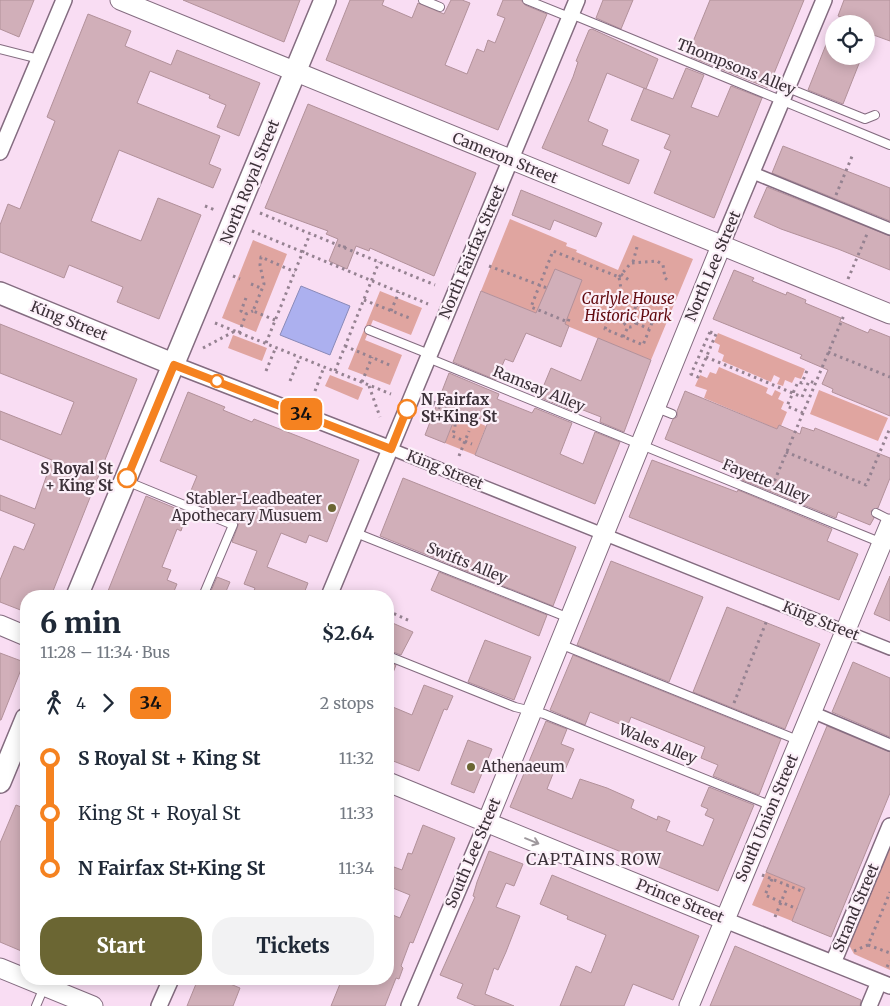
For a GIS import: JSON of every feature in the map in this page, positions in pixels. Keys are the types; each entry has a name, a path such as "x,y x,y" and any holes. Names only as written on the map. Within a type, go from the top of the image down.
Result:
{"main road":[{"name":"North Royal Street","path":"80,590 325,0"},
{"name":"King Street","path":"0,293 174,365"},
{"path":"0,782 20,734"}],"street":[{"path":"0,152 64,0"},
{"name":"Cameron Street","path":"120,0 890,314"},
{"name":"North Lee Street","path":"603,534 639,445 664,410 721,246 824,0"},
{"name":"North Fairfax Street","path":"332,590 572,10"},
{"path":"753,173 890,229"},
{"name":"King Street","path":"174,365 391,449 890,649"},
{"name":"South Union Street","path":"690,1006 882,543 883,518"},
{"name":"South Lee Street","path":"409,1006 487,822 603,534"},
{"path":"0,625 20,633"},
{"path":"812,712 890,745"},
{"name":"Prince Street","path":"394,784 884,984"},
{"name":"Strand Street","path":"833,963 890,826"},
{"path":"0,968 20,975"},
{"path":"869,1006 884,984"},
{"path":"46,985 93,1006"},
{"path":"160,1006 169,985"}],"lane":[{"path":"423,0 440,7"},
{"name":"Thompsons Alley","path":"527,0 572,10 785,94 890,145"},
{"path":"0,49 39,59"},
{"path":"785,94 865,119 875,115"},
{"name":"Ramsay Alley","path":"370,330 639,445"},
{"name":"Fayette Alley","path":"639,445 882,543"},
{"path":"126,481 233,525 206,590"},
{"path":"883,518 890,520"},
{"name":"Swifts Alley","path":"356,533 569,618"},
{"path":"559,643 800,740"},
{"name":"Wales Alley","path":"394,658 773,806"},
{"path":"36,1006 44,985"}],"path":[{"path":"832,205 854,154"},
{"path":"205,206 215,210"},
{"path":"260,213 435,285"},
{"path":"848,280 872,222"},
{"path":"252,231 428,304"},
{"path":"266,343 310,234"},
{"path":"344,248 346,242"},
{"path":"620,275 633,262 637,246"},
{"path":"569,319 568,322 531,307 552,251 620,275 630,281"},
{"path":"203,348 237,332 246,314 253,311 264,284 260,265 262,257 295,272"},
{"path":"633,262 658,261 664,267 665,278 670,282"},
{"path":"334,371 379,262"},
{"path":"489,266 546,288"},
{"path":"618,297 656,313 643,345 604,329 622,286 620,275"},
{"path":"233,276 240,279"},
{"path":"251,284 263,289"},
{"path":"391,311 399,292"},
{"path":"246,298 241,311 246,314"},
{"path":"364,300 412,319"},
{"path":"625,319 632,315 637,304"},
{"path":"253,311 275,320"},
{"path":"611,313 625,319"},
{"path":"768,497 844,314"},
{"path":"632,315 636,319 636,324"},
{"path":"625,319 624,323 628,327"},
{"path":"214,323 391,394"},
{"path":"636,324 650,329"},
{"path":"628,327 636,324"},
{"path":"623,337 628,327"},
{"path":"710,332 716,334 706,358 698,377 691,374 710,332"},
{"path":"345,346 392,366"},
{"path":"266,371 276,347"},
{"path":"828,352 890,377"},
{"path":"290,381 300,357"},
{"path":"362,382 372,357"},
{"path":"706,358 802,398 809,380 815,383"},
{"path":"315,391 324,367"},
{"path":"803,412 788,406 798,382 802,384 808,368"},
{"path":"369,385 380,417"},
{"path":"472,444 450,436 456,427 455,419 449,411 433,403 478,421"},
{"path":"786,452 866,485 890,428"},
{"path":"458,456 469,431"},
{"path":"394,613 410,620"},
{"path":"730,712 767,620"},
{"path":"762,875 804,892"},
{"path":"772,879 765,896 796,909"},
{"path":"775,917 788,885"},
{"path":"854,952 868,945 890,892"},
{"path":"868,945 890,953"},
{"path":"887,967 890,961"}],"green space":[{"name":"Carlyle House Historic Park","path":"510,219 567,243 566,246 577,250 576,252 618,270 633,235 693,259 651,360 481,291"},
{"path":"253,240 287,254 256,332 222,318"},
{"path":"380,291 422,308 411,335 373,320 365,340 402,355 390,385 348,369"},
{"path":"718,333 805,369 801,379 795,377 792,383 785,380 783,386 777,384 780,378 774,375 771,382 722,361 724,355 718,352 720,345 714,342"},
{"path":"233,335 267,348 262,361 228,348"},
{"path":"719,367 768,388 766,393 772,396 775,390 781,393 778,399 784,402 781,409 787,412 781,426 777,429 704,398 707,390 695,386 700,375 707,378 710,372 716,374"},
{"path":"330,375 363,388 358,400 325,386"},
{"path":"819,390 888,418 878,441 810,414"},
{"path":"451,411 486,426 475,455 445,443 452,425"},
{"path":"890,845 890,970 854,954 849,945"},
{"path":"766,872 805,888 792,921 752,905"}],"water":[{"path":"301,286 350,306 330,355 280,335"}],"building":[{"path":"0,0 34,0 19,37 0,29"},
{"path":"183,0 300,0 284,42"},
{"path":"350,0 384,0 382,5 412,18 418,3 444,14 451,0 462,0 470,3 445,65 467,74 477,49 484,52 488,40 495,43 505,18 497,15 503,0 521,0 525,5 547,14 498,130 326,60"},
{"path":"603,0 633,0 621,29 596,18"},
{"path":"710,0 804,0 768,88 691,57 694,50 690,49"},
{"path":"844,0 890,0 890,41 875,36 875,15 838,15"},
{"path":"88,14 131,31 125,46 171,65 177,50 260,83 239,136 217,127 226,105 209,98 210,95 150,71 137,103 220,136 209,164 221,169 213,188 119,150 91,221 141,241 158,198 201,215 159,319 117,302 123,287 69,265 64,278 0,252 0,225 8,204 20,209 55,121 47,117"},
{"path":"592,29 658,59 646,89 607,73 588,121 608,130 602,145 639,160 629,184 542,148 573,77 578,62 576,61 589,30"},
{"path":"825,47 825,65 858,65 843,104 808,90"},
{"path":"686,68 704,75 691,107 718,117 731,86 762,98 714,218 654,193 671,151 664,148 670,135 631,120 644,88 673,99"},
{"path":"308,104 476,173 434,276 370,248 369,251 356,246 347,269 329,261 338,239 326,234 328,231 265,208"},
{"path":"783,146 890,188 890,221 772,173"},
{"path":"767,187 890,236 890,270 754,217"},
{"path":"521,190 602,223 596,237 554,220 550,230 512,215"},
{"path":"555,269 582,280 565,324 569,326 561,347 526,333 513,362 505,359 496,380 453,362 481,291 536,313"},
{"path":"734,270 754,278 752,281 786,295 787,292 806,300 805,303 841,318 840,321 868,333 870,329 890,337 890,416 832,392 833,389 822,384 828,370 800,358 802,355 713,319"},
{"path":"0,324 137,379 53,590 20,590 20,610 0,602 0,580 14,546 24,550 35,524 0,510 0,495 35,509 52,460 0,439 0,411 61,435 74,402 0,373"},
{"path":"598,338 651,360 624,432 600,422 601,417 578,408 576,412 539,397 551,368 581,381"},
{"path":"449,373 499,394 497,399 532,413 535,408 572,423 560,454 583,464 595,432 620,442 595,504 475,455 488,422 458,410 445,443 425,435"},
{"path":"685,391 777,429 779,425 800,434 802,427 814,431 815,428 890,458 890,478 878,508 871,511 874,518 870,525 838,512 836,518 742,480 745,472 665,439 673,419 677,417 677,411"},
{"path":"188,392 225,407 223,410 252,422 254,419 359,460 327,542 309,535 306,543 281,533 267,567 308,583 305,590 254,590 255,588 244,584 257,551 232,542 239,523 187,500 197,476 160,461"},
{"path":"652,460 737,492 738,490 832,529 827,541 858,554 839,600 629,517"},
{"path":"403,478 576,547 553,606 380,536"},
{"path":"146,496 187,513 181,531 177,529 162,567 171,570 167,580 177,584 174,590 108,590"},
{"path":"611,561 703,597 669,682 577,645"},
{"path":"439,572 547,615 539,636 431,590"},
{"path":"890,576 890,621 874,614"},
{"path":"217,577 230,582 227,590 211,590"},
{"path":"727,607 820,644 785,729 693,692"},
{"path":"394,624 413,632 401,655 394,652"},
{"path":"485,640 531,657 514,700 468,682"},
{"path":"0,653 20,660 20,672 0,720"},
{"path":"573,655 781,739 759,795 713,776 718,765 701,758 705,747 631,717 627,727 590,712 585,725 550,710"},
{"path":"853,662 890,678 890,737 832,712"},
{"path":"424,685 453,696 447,710 444,709 419,771 394,761 394,708 412,715"},
{"path":"546,721 567,729 561,744 574,749 565,770 556,766 547,789 572,799 580,779 607,788 634,800 631,808 657,820 658,816 670,821 666,831 703,846 714,819 705,815 708,809 701,806 709,787 754,805 718,891 510,807"},
{"path":"827,726 890,752 890,793 831,937 792,921 805,888 766,872"},
{"name":"Athenaeum","path":"468,740 492,749 474,793 451,784"},
{"path":"16,805 20,807 20,950 0,942 0,843"},
{"path":"423,825 455,838 413,943 410,942 401,966 403,968 399,979 396,978 394,983 394,916 400,918 410,895 394,888 394,867 402,870 408,853 412,854"},
{"path":"489,851 523,864 514,886 506,883 496,907 520,916 498,970 494,968 485,994 514,1006 476,1006 457,998 463,984 440,975 475,897 473,896 477,882"},
{"path":"552,875 699,936 673,1000 633,984 624,1006 560,1006 576,966 591,973 606,935 567,919 568,916 540,904"},
{"path":"735,946 861,1000 860,1006 710,1006"},
{"path":"196,985 233,985 240,988 233,1006 187,1006"},
{"path":"340,985 393,985 385,1006 331,1006"}],"bus line":[{"name":"34","path":"127,478 174,365 391,449 407,409"}],"place":[{"name":"N Fairfax St+King St","path":"407,409"},
{"name":"S Royal St + King St","path":"127,478"},
{"name":"Stabler-Leadbeater Apothecary Musuem","path":"332,508"},
{"name":"Athenaeum","path":"471,767"}],"district":[{"name":"CAPTAINS ROW","path":"594,859"}]}
